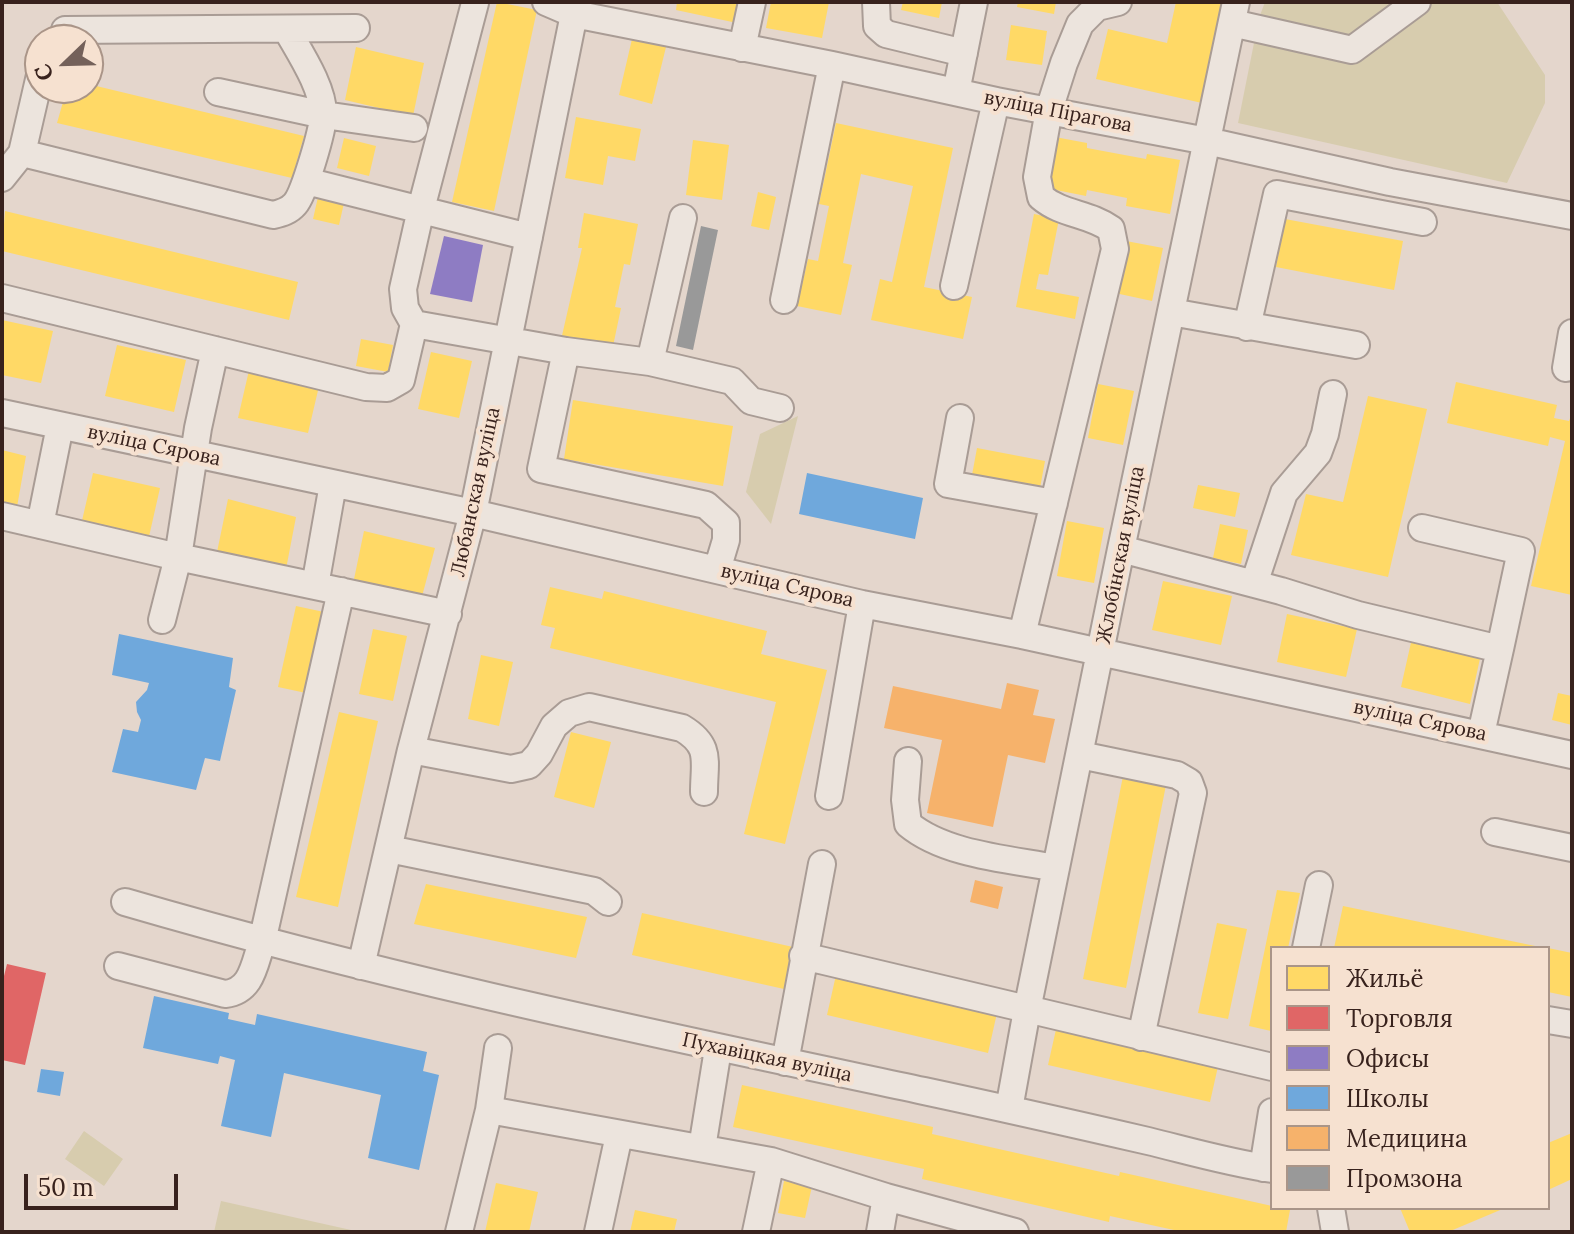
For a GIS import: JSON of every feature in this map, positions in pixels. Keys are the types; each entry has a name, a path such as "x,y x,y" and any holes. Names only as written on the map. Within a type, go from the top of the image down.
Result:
{"street":[{"name":"вуліца Пірагова","path":"546,2 574,14 1207,141 1390,182 1572,216"},
{"path":"742,48 752,2"},
{"path":"876,2 877,26 886,34 964,53"},
{"path":"956,92 974,2"},
{"path":"1022,635 1115,249 1111,229 1098,220 1053,208 1041,197 1037,177 1049,110 1080,24 1097,7 1118,2"},
{"path":"1125,2 1136,2"},
{"path":"1234,12 1352,50 1417,2"},
{"path":"2,298 366,387 387,388 401,380 414,324 405,308 403,289 475,3"},
{"name":"Жлобінская вуліца","path":"1009,1109 1121,549 1234,12"},
{"name":"Любанская вуліца","path":"361,966 411,750 473,513 574,14"},
{"path":"104,30 356,28"},
{"path":"22,153 273,215 284,213 295,205 306,181 324,115 315,82 287,30"},
{"path":"784,300 832,65"},
{"path":"218,92 324,115 414,128"},
{"path":"954,286 996,101"},
{"path":"2,178 22,153 33,104"},
{"path":"306,181 529,237"},
{"path":"1247,327 1277,194 1423,222"},
{"path":"650,362 683,218"},
{"path":"1171,312 1356,345"},
{"path":"414,324 509,342 650,362 732,381 751,401 780,408"},
{"path":"1566,368 1572,333"},
{"path":"162,620 178,557 193,454 215,350"},
{"path":"566,351 541,469 706,505 726,523 726,540 717,570"},
{"path":"1254,584 1284,493 1318,453 1333,394"},
{"name":"вуліца Сярова","path":"2,413 473,513 862,604 1022,635 1572,755"},
{"path":"960,418 948,484 1054,503"},
{"path":"40,525 60,426"},
{"path":"118,966 225,994 237,993 246,986 262,942 328,588 333,484"},
{"path":"2,516 448,614"},
{"path":"1422,528 1521,551 1481,734"},
{"path":"1121,549 1358,615 1500,649"},
{"path":"829,796 862,604"},
{"path":"411,750 511,769 529,765 539,754 554,726 569,713 589,707 682,728 694,735 704,746 704,792"},
{"path":"1080,755 1177,775 1189,782 1193,793 1141,1037"},
{"path":"908,761 905,800 908,824 923,837 945,846 1056,868"},
{"path":"1495,832 1572,848"},
{"path":"389,849 594,891 608,902"},
{"path":"785,1062 822,864"},
{"path":"1306,946 1319,885"},
{"name":"Пухавіцкая вуліца","path":"125,902 262,942 361,966 718,1049 1009,1109 1268,1169"},
{"path":"803,956 1270,1067"},
{"path":"1550,1020 1572,1024"},
{"path":"459,1232 489,1110 498,1048"},
{"path":"702,1148 718,1049"},
{"path":"489,1110 771,1161 886,1197 1015,1232"},
{"path":"598,1232 619,1135"},
{"path":"1268,1169 1270,1140"},
{"path":"756,1232 771,1161"},
{"path":"880,1232 886,1197"},
{"path":"1331,1210 1335,1232"}],"shaded area":[{"path":"1265,2 1497,2 1545,75 1545,103 1507,183 1238,123"},
{"path":"798,416 771,524 746,492 760,434"},
{"path":"84,1131 123,1159 104,1186 65,1159"},
{"path":"221,1201 360,1232 214,1232"}],"building: Жильё":[{"path":"497,2 537,10 494,211 452,202"},
{"path":"677,2 741,2 737,23 676,10"},
{"path":"771,2 829,2 822,38 766,28"},
{"path":"903,2 942,2 939,18 901,10"},
{"path":"1018,2 1056,2 1054,14 1017,7"},
{"path":"1176,2 1225,2 1202,103 1096,79 1108,29 1167,43"},
{"path":"1011,25 1047,31 1042,65 1006,60"},
{"path":"632,39 666,47 652,104 619,95"},
{"path":"356,47 424,63 413,116 345,100"},
{"path":"104,88 304,136 292,178 57,123 62,104 104,104"},
{"path":"576,117 641,129 635,161 608,156 603,185 565,178"},
{"path":"836,123 953,148 924,287 972,297 963,339 871,320 880,279 892,282 913,186 861,174 843,263 852,265 841,315 797,306 808,259 818,261 829,206 819,204"},
{"path":"1055,137 1087,143 1087,148 1146,159 1147,154 1180,160 1170,214 1126,206 1127,198 1087,190 1086,196 1046,188"},
{"path":"344,138 376,146 369,176 337,168"},
{"path":"693,140 729,145 722,200 686,195"},
{"path":"758,192 776,197 769,230 751,226"},
{"path":"318,197 344,203 339,225 313,219"},
{"path":"5,211 298,282 289,320 2,251"},
{"path":"584,213 638,224 630,265 624,264 615,307 621,308 612,351 561,340 582,248 578,248"},
{"path":"1034,214 1059,219 1048,275 1039,274 1036,289 1079,297 1075,319 1016,307"},
{"path":"1285,219 1403,241 1394,290 1276,267"},
{"path":"1126,241 1163,248 1152,301 1115,293"},
{"path":"2,320 53,331 41,383 2,375"},
{"path":"361,339 393,345 388,372 356,366"},
{"path":"117,345 186,360 174,412 105,396"},
{"path":"431,352 472,361 459,418 418,409"},
{"path":"250,366 320,382 308,433 238,418"},
{"path":"1456,382 1557,405 1554,418 1569,421 1572,413 1572,595 1531,586 1565,441 1550,437 1548,446 1447,423"},
{"path":"1098,384 1134,391 1123,445 1088,438"},
{"path":"1368,396 1427,409 1388,577 1291,555 1306,494 1343,502"},
{"path":"573,400 733,426 723,486 564,459"},
{"path":"977,448 1045,461 1040,488 972,475"},
{"path":"2,450 26,456 17,507 2,504"},
{"path":"93,473 160,488 148,541 81,525"},
{"path":"1198,485 1240,493 1235,517 1193,508"},
{"path":"228,499 296,517 286,569 217,552"},
{"path":"1067,521 1104,528 1094,583 1057,576"},
{"path":"1220,524 1248,530 1241,564 1213,558"},
{"path":"364,531 435,548 421,600 353,584"},
{"path":"1163,581 1232,596 1221,645 1152,630"},
{"path":"550,587 602,599 604,591 767,631 761,654 827,670 785,844 744,834 776,702 550,648 555,628 541,625"},
{"path":"296,606 324,612 306,693 278,687"},
{"path":"1287,614 1357,629 1346,677 1277,662"},
{"path":"373,629 407,636 393,701 359,694"},
{"path":"1412,638 1481,654 1470,704 1401,687"},
{"path":"481,655 513,662 499,726 468,719"},
{"path":"1558,693 1572,696 1572,725 1552,720"},
{"path":"339,712 378,721 338,907 296,897"},
{"path":"571,732 611,742 594,808 554,797"},
{"path":"1123,776 1166,785 1126,988 1083,979"},
{"path":"426,884 587,917 576,958 414,924"},
{"path":"1277,890 1300,893 1288,946 1270,946 1270,1031 1249,1026"},
{"path":"1343,906 1535,946 1334,946"},
{"path":"642,913 793,947 784,989 632,955"},
{"path":"1217,923 1247,929 1228,1019 1198,1013"},
{"path":"1550,948 1572,953 1572,997 1550,992"},
{"path":"836,975 997,1013 988,1053 827,1015"},
{"path":"1057,1025 1219,1062 1210,1102 1048,1065"},
{"path":"742,1085 933,1127 932,1134 1270,1206 1270,1210 1290,1210 1286,1232 1183,1232 1110,1216 1109,1222 922,1179 924,1169 733,1127"},
{"path":"1572,1133 1572,1179 1550,1189 1550,1142"},
{"path":"784,1181 812,1186 805,1218 778,1213"},
{"path":"496,1183 538,1192 529,1232 485,1232"},
{"path":"635,1210 677,1219 674,1232 630,1232"},
{"path":"1401,1210 1500,1210 1448,1232 1410,1232"}],"building: Торговля":[{"path":"7,964 46,973 25,1065 2,1060 2,984"}],"building: Офисы":[{"path":"444,236 483,245 472,302 430,294"}],"building: Школы":[{"path":"807,473 923,498 915,539 799,514"},
{"path":"119,634 233,658 229,687 236,690 220,761 205,758 196,790 112,772 123,729 138,732 141,720 136,702 149,683 112,675"},
{"path":"154,996 229,1013 228,1019 255,1025 257,1014 427,1052 423,1071 439,1075 419,1170 368,1158 381,1095 284,1073 271,1137 221,1126 235,1060 220,1056 218,1064 143,1048"},
{"path":"41,1069 64,1072 60,1096 37,1092"}],"building: Медицина":[{"path":"1007,683 1039,690 1033,715 1055,719 1045,763 1008,755 993,827 927,813 942,740 884,728 893,686 1001,709"},
{"path":"975,880 1003,887 998,909 970,902"}],"building: Промзона":[{"path":"701,226 718,230 693,350 676,346"}]}
